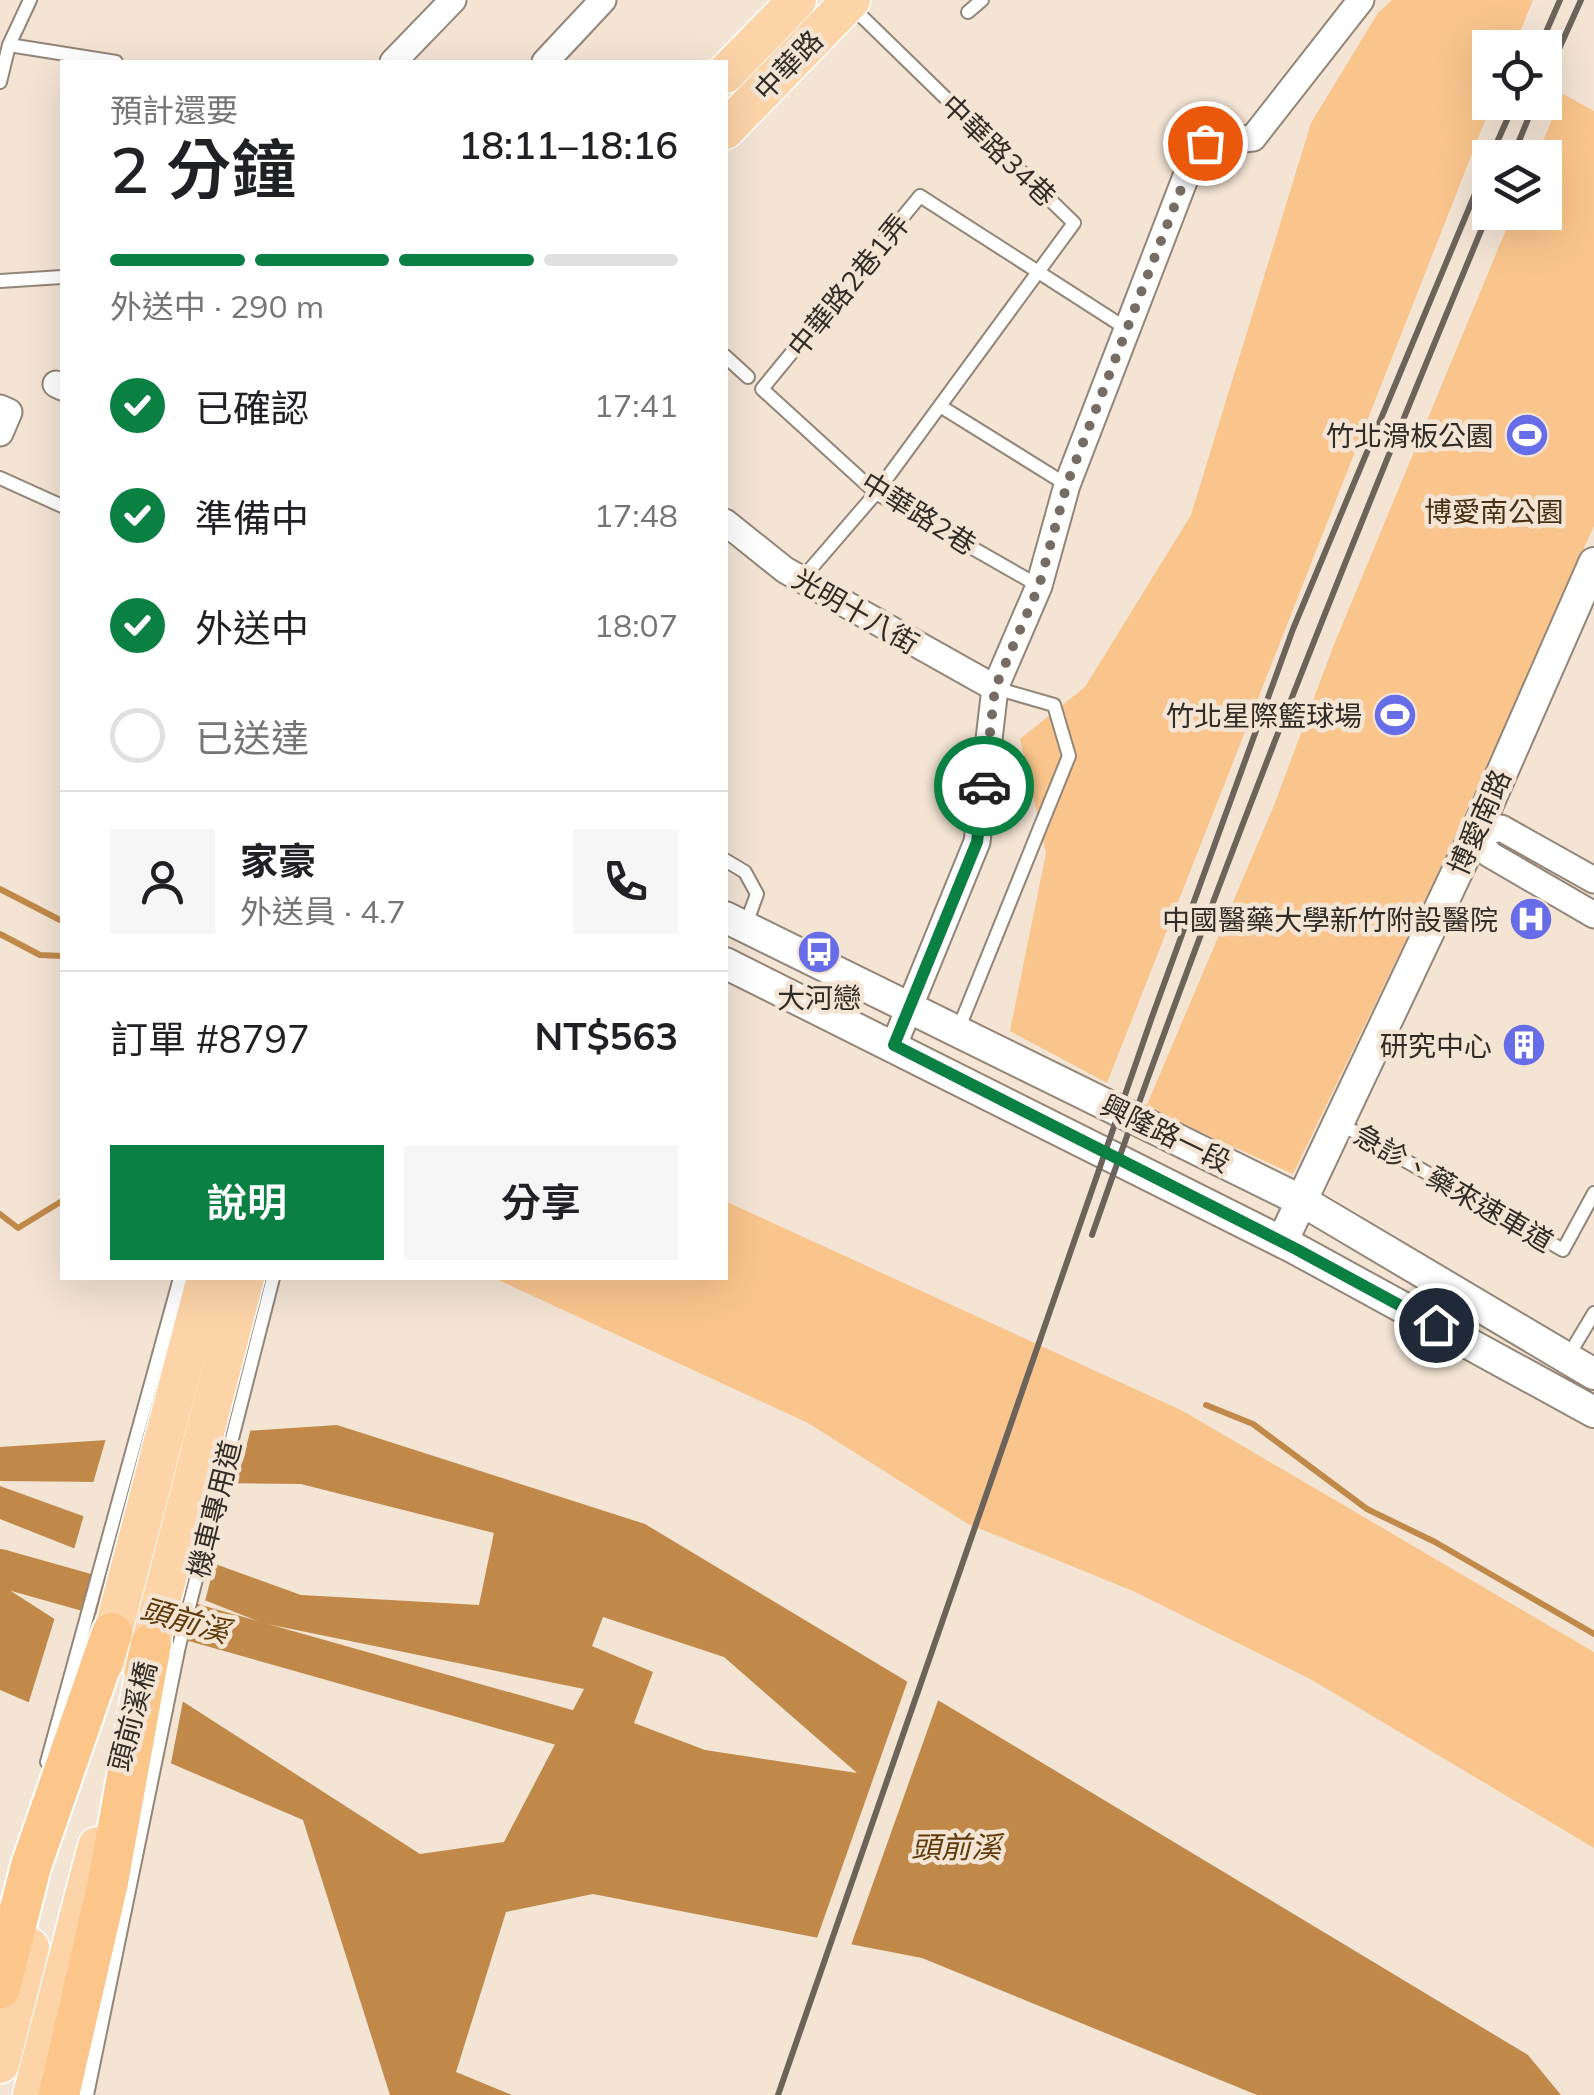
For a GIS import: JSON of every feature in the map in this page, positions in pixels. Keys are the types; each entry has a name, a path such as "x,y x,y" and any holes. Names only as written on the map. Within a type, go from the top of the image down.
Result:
{"highway":[{"path":"0,1988 31,1866 112,1634"},
{"path":"59,2095 108,1882 151,1644"}],"main road":[{"name":"中華路","path":"728,71 797,0"},
{"name":"中華路","path":"728,127 850,2"},
{"name":"頭前溪橋","path":"0,2064 205,1280"},
{"name":"頭前溪橋","path":"32,2095 243,1280"}],"street":[{"path":"395,60 453,0"},
{"path":"548,60 603,0"},
{"path":"894,1045 977,842 995,688 1039,586 1067,484 1188,171 1205,143 1253,138 1361,0"},
{"path":"0,408 9,412 0,433"},
{"name":"光明十八街","path":"728,524 801,580 995,688"},
{"name":"博愛南路","path":"1282,1242 1475,834 1594,563"},
{"path":"1594,880 1501,828 1475,834 1489,854 1594,915"},
{"name":"興隆路一段","path":"735,922 1304,1202 1594,1374"},
{"name":"興隆路一段","path":"728,964 1282,1242 1594,1412"}],"lane":[{"path":"0,82 9,45 30,0"},
{"path":"968,12 982,0"},
{"name":"中華路34巷","path":"850,2 1074,223 1038,272"},
{"path":"9,45 103,60"},
{"name":"中華路2巷1弄","path":"762,389 920,196 1038,272"},
{"path":"801,580 876,494 1038,272 1127,329"},
{"path":"0,281 60,276"},
{"path":"728,359 748,377"},
{"name":"中華路2巷","path":"762,389 876,494 1039,586"},
{"path":"940,406 1067,484"},
{"path":"0,478 60,505"},
{"path":"958,1030 1069,756 1054,704 995,688"},
{"path":"728,862 745,872 756,894 735,922"},
{"name":"急診、藥來速車道","path":"1339,1123 1564,1250 1594,1192"},
{"path":"42,1777 179,1280"},
{"name":"機車專用道","path":"87,2095 179,1646 272,1280"},
{"path":"1567,1358 1594,1313"},
{"path":"0,1930 32,1816"}],"green space":[{"path":"1392,0 1533,0 1521,30 1472,30 1472,120 1485,120 1477,140 1472,140 1472,154 1107,1083 1010,1031 1046,853 1020,739 1085,687 1191,515 1311,123 1378,13"},
{"name":"博愛南公園","path":"1562,96 1594,111 1594,526 1434,882 1293,1174 1146,1107 1275,803 1333,647 1506,230 1562,230 1562,140 1543,140 1552,120 1562,120"},
{"path":"728,1202 1183,1411 1594,1652 1594,1848 1312,1680 1133,1591 968,1524 808,1423 498,1280 728,1280"}],"water":[{"name":"頭前溪","path":"337,1425 645,1524 1528,2055 1561,2095 1257,2095 922,1958 593,1894 506,1912 456,2072 512,2095 390,2095 303,1820 0,1690 0,1584 420,1854 504,1842 584,1689 262,1623 0,1519 0,1486 301,1595 479,1605 494,1533 301,1484 0,1481 0,1447","holes":["603,1617 724,1657 857,1773 705,1750 634,1723 653,1672 592,1646"]}],"pier":[{"path":"252,1425 235,1488 92,1487 107,1435"},
{"path":"85,1511 216,1559 204,1605 73,1553"},
{"path":"56,1614 184,1696 170,1768 27,1708"},
{"path":"909,1677 940,1695 850,1948 816,1941"}],"waterway":[{"path":"0,889 60,920"},
{"path":"0,934 40,955 60,956"},
{"path":"0,1214 18,1228 60,1202"},
{"path":"1206,1405 1253,1424 1367,1509 1435,1542 1594,1634"},
{"name":"頭前溪","path":"0,1568 612,1741"}],"railway":[{"path":"1547,30 1560,0"},
{"path":"1562,42 1581,0"},
{"path":"1498,140 1507,120"},
{"path":"1519,140 1528,120"},
{"path":"778,2095 1152,1017 1293,629 1472,201"},
{"path":"1092,1235 1185,976 1284,719 1481,230"}],"way so far":[{"path":"984,786 995,688 1039,586 1067,484 1188,171 1205,143"}],"place":[{"name":"竹北滑板公園","path":"1527,435"},
{"name":"竹北星際籃球場","path":"1395,715"},
{"name":"中國醫藥大學新竹附設醫院","path":"1531,919"},
{"name":"大河戀","path":"819,952"},
{"name":"研究中心","path":"1524,1045"}],"route":[{"path":"984,786 977,842 894,1045 1296,1249 1436,1325"}]}
